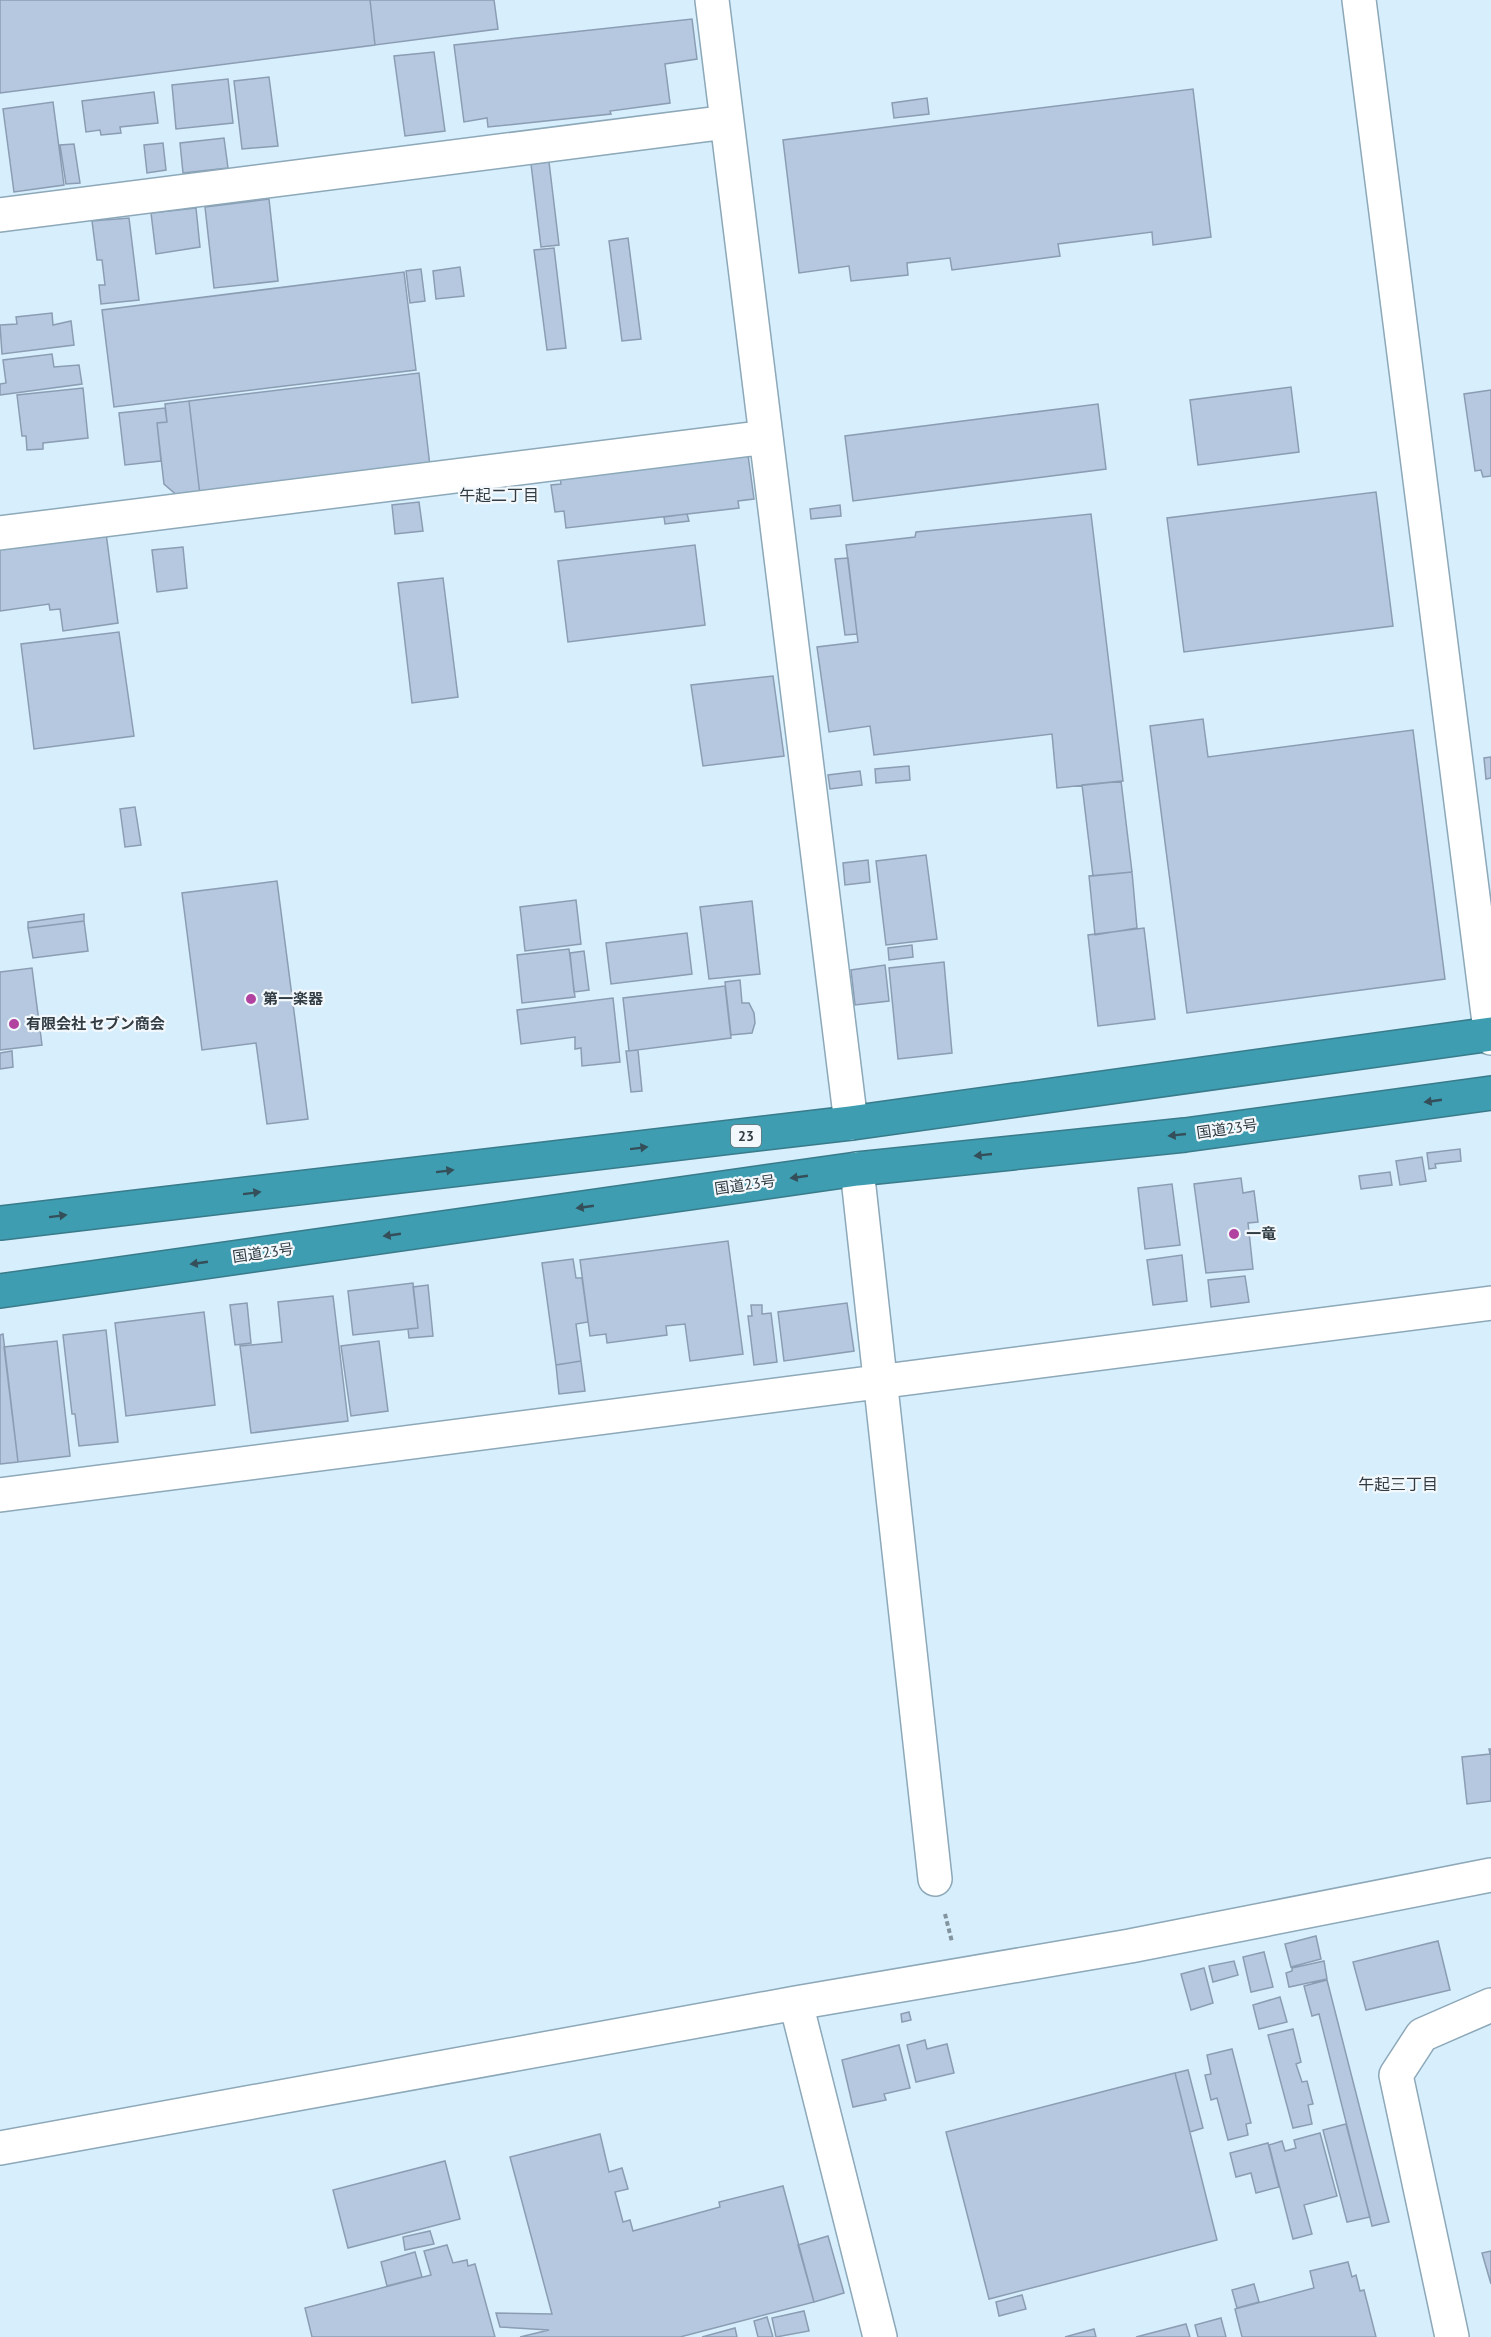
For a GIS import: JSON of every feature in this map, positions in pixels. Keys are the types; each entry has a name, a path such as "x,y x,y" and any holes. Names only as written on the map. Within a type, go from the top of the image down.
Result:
{"highway":[{"name":"23","path":"0,1223 851,1124 1491,1036"},
{"name":"国道23号","path":"0,1291 857,1168 1185,1135 1491,1093"}],"street":[{"path":"712,0 851,1124"},
{"path":"1359,0 1491,1036"},
{"path":"0,215 727,122"},
{"path":"0,533 766,436"},
{"path":"857,1168 935,1879"},
{"path":"0,1495 1491,1303"},
{"path":"0,2148 796,2002 1130,1946 1491,1875"},
{"path":"796,2002 880,2337"},
{"path":"1452,2337 1396,2075 1422,2035 1491,2005"}],"path":[{"path":"935,1879 961,1974"}],"building":[{"path":"0,0 370,0 375,45 0,93"},
{"path":"370,0 494,0 498,29 375,45"},
{"path":"692,19 697,59 665,64 670,103 610,111 611,114 488,127 487,118 464,122 454,45"},
{"path":"434,52 445,131 405,136 394,56"},
{"path":"269,77 278,146 242,149 234,81"},
{"path":"228,79 233,123 176,129 172,85"},
{"path":"1193,89 1211,237 1153,245 1152,232 1058,244 1060,256 952,270 950,258 907,263 908,275 851,281 849,266 799,273 783,140"},
{"path":"154,92 158,123 120,127 121,133 101,135 100,130 86,132 82,101"},
{"path":"927,98 929,114 894,118 892,103"},
{"path":"53,102 64,185 14,192 3,109"},
{"path":"224,138 228,168 183,173 180,143"},
{"path":"163,143 166,170 147,173 144,145"},
{"path":"74,144 80,183 66,184 60,145"},
{"path":"549,162 559,245 541,247 531,164"},
{"path":"269,199 278,281 214,288 205,207"},
{"path":"196,208 200,247 156,254 151,213"},
{"path":"129,218 139,300 101,304 99,285 105,285 102,260 97,260 92,221"},
{"path":"628,238 641,339 622,341 609,241"},
{"path":"554,248 566,348 547,350 534,250"},
{"path":"460,267 464,296 436,299 433,271"},
{"path":"421,269 425,301 410,303 406,271"},
{"path":"404,272 416,370 114,407 102,310"},
{"path":"52,313 53,325 71,321 74,345 2,354 0,325 17,324 16,317"},
{"path":"52,354 54,367 79,365 82,384 0,395 0,384 6,383 3,360"},
{"path":"419,373 430,466 200,495 189,401"},
{"path":"1291,387 1299,452 1198,465 1190,400"},
{"path":"83,388 88,438 43,443 43,449 27,450 26,436 22,436 17,395"},
{"path":"1491,390 1491,476 1483,477 1481,470 1475,471 1464,394"},
{"path":"189,401 200,495 179,497 164,484 157,423 167,422 165,404"},
{"path":"1098,404 1106,469 853,501 845,436"},
{"path":"165,408 167,422 157,423 161,461 125,465 119,413"},
{"path":"748,455 754,499 738,501 739,508 566,528 564,511 555,512 551,485 561,484 560,478"},
{"path":"1376,492 1393,626 1184,652 1167,518"},
{"path":"419,502 423,531 395,534 392,505"},
{"path":"840,505 841,516 811,519 810,509"},
{"path":"687,514 689,521 665,524 664,517"},
{"path":"1091,514 1123,781 1057,788 1052,734 874,755 870,726 829,732 817,647 858,642 846,545 915,537 916,532"},
{"path":"106,533 118,623 63,631 60,609 50,610 49,604 0,611 0,547"},
{"path":"695,545 705,625 568,642 558,561"},
{"path":"183,547 187,588 157,592 152,550"},
{"path":"848,558 857,634 845,635 835,559"},
{"path":"443,578 458,697 412,703 398,583"},
{"path":"119,632 134,736 34,749 21,644"},
{"path":"773,676 784,756 703,766 691,685"},
{"path":"1203,719 1208,757 1413,730 1445,979 1187,1013 1150,726"},
{"path":"1491,757 1491,778 1486,779 1484,758"},
{"path":"909,766 910,780 876,783 875,769"},
{"path":"860,771 862,785 830,789 828,775"},
{"path":"1121,781 1132,872 1093,876 1082,785"},
{"path":"135,807 141,845 125,847 120,809"},
{"path":"926,855 937,939 886,945 876,861"},
{"path":"868,860 870,882 845,885 843,863"},
{"path":"1132,872 1137,928 1095,935 1089,876"},
{"path":"277,881 308,1119 267,1124 256,1043 202,1050 182,893"},
{"path":"576,900 581,944 525,951 520,907"},
{"path":"752,901 760,974 709,979 700,907"},
{"path":"84,914 84,921 28,928 28,922"},
{"path":"84,921 88,951 33,958 28,928"},
{"path":"1144,928 1155,1019 1098,1026 1088,935"},
{"path":"687,933 692,974 611,984 606,943"},
{"path":"912,945 913,957 889,960 888,948"},
{"path":"569,949 575,997 522,1003 517,955"},
{"path":"584,951 589,990 574,992 570,953"},
{"path":"944,962 952,1053 898,1059 889,968"},
{"path":"885,965 889,1001 855,1005 851,970"},
{"path":"32,968 42,1045 0,1050 0,972"},
{"path":"740,980 742,1003 749,1003 754,1013 755,1023 752,1033 731,1035 725,982"},
{"path":"725,986 731,1038 629,1051 623,998"},
{"path":"613,998 620,1062 582,1066 581,1048 575,1049 575,1037 521,1044 517,1010"},
{"path":"638,1050 642,1091 631,1092 626,1051"},
{"path":"12,1051 13,1067 0,1069 0,1053"},
{"path":"1460,1149 1461,1161 1435,1164 1436,1168 1429,1169 1427,1153"},
{"path":"1422,1157 1426,1181 1400,1185 1396,1161"},
{"path":"1390,1172 1392,1185 1361,1189 1359,1176"},
{"path":"1241,1178 1243,1193 1254,1191 1258,1222 1248,1223 1253,1269 1206,1273 1194,1184"},
{"path":"1172,1184 1180,1245 1145,1249 1138,1188"},
{"path":"728,1241 743,1354 690,1361 685,1324 666,1326 667,1335 607,1343 606,1334 590,1336 580,1260"},
{"path":"1182,1255 1187,1301 1153,1305 1147,1260"},
{"path":"573,1259 576,1278 582,1278 588,1322 576,1324 581,1361 556,1365 542,1263"},
{"path":"1245,1276 1249,1302 1211,1307 1208,1280"},
{"path":"413,1283 418,1328 353,1335 348,1291"},
{"path":"428,1285 433,1336 409,1338 408,1329 418,1328 413,1287"},
{"path":"333,1296 348,1421 251,1433 240,1346 282,1342 278,1302"},
{"path":"247,1303 251,1343 235,1345 230,1305"},
{"path":"847,1303 854,1351 784,1361 778,1312"},
{"path":"751,1305 762,1305 762,1314 771,1313 777,1362 754,1365 748,1316 752,1316"},
{"path":"204,1312 215,1405 126,1416 115,1323"},
{"path":"106,1330 118,1442 79,1446 75,1414 72,1414 63,1335"},
{"path":"3,1334 18,1462 0,1464 0,1335"},
{"path":"57,1341 70,1456 18,1462 4,1347"},
{"path":"379,1341 388,1411 351,1416 341,1346"},
{"path":"581,1361 585,1391 559,1394 556,1365"},
{"path":"1489,1749 1491,1749 1491,1801 1467,1804 1462,1757 1490,1754"},
{"path":"1316,1936 1321,1959 1291,1967 1285,1944"},
{"path":"1438,1941 1450,1990 1366,2010 1353,1962"},
{"path":"1264,1952 1273,1987 1251,1992 1243,1957"},
{"path":"1234,1961 1238,1975 1213,1982 1209,1966"},
{"path":"1324,1961 1327,1979 1289,1987 1286,1973 1292,1971 1292,1968"},
{"path":"1204,1968 1213,2003 1191,2010 1181,1974"},
{"path":"1327,1980 1389,2222 1372,2226 1319,2014 1312,2016 1304,1986"},
{"path":"1280,1997 1287,2022 1259,2029 1253,2005"},
{"path":"909,2012 911,2020 902,2022 901,2014"},
{"path":"1293,2029 1301,2062 1296,2064 1302,2082 1307,2081 1313,2104 1308,2105 1312,2124 1293,2128 1268,2035"},
{"path":"925,2040 927,2049 947,2044 954,2073 916,2082 907,2045"},
{"path":"899,2045 910,2088 884,2094 886,2100 853,2107 842,2060"},
{"path":"1232,2049 1251,2123 1246,2124 1248,2135 1228,2140 1217,2098 1211,2100 1205,2075 1211,2074 1207,2055"},
{"path":"1188,2070 1203,2128 1190,2132 1175,2073"},
{"path":"1175,2073 1217,2240 989,2299 946,2132"},
{"path":"1346,2124 1370,2217 1347,2222 1323,2130"},
{"path":"1320,2133 1337,2196 1304,2205 1312,2234 1293,2239 1269,2145 1282,2141 1285,2151 1296,2148 1294,2140"},
{"path":"600,2134 609,2172 622,2168 628,2189 615,2192 623,2222 630,2220 633,2231 720,2207 719,2202 783,2186 814,2302 680,2337 520,2337 549,2330 500,2327 496,2313 552,2314 510,2157"},
{"path":"1268,2143 1279,2187 1256,2193 1251,2173 1236,2177 1230,2153"},
{"path":"445,2161 460,2219 348,2248 333,2190"},
{"path":"430,2231 434,2244 405,2250 403,2237"},
{"path":"828,2236 844,2293 814,2302 798,2245"},
{"path":"447,2245 453,2263 467,2260 468,2266 475,2264 495,2337 312,2337 305,2308 431,2275 424,2251"},
{"path":"1491,2251 1491,2284 1482,2253"},
{"path":"415,2252 422,2277 387,2286 381,2262"},
{"path":"1348,2262 1352,2277 1356,2275 1360,2291 1364,2290 1376,2337 1242,2337 1235,2309 1314,2288 1310,2271"},
{"path":"1254,2284 1259,2302 1237,2308 1232,2290"},
{"path":"1022,2295 1026,2309 999,2316 996,2302"},
{"path":"804,2311 809,2331 776,2337 772,2318"},
{"path":"767,2317 773,2337 758,2337 754,2321"},
{"path":"1221,2318 1226,2337 1198,2337 1195,2325"},
{"path":"1186,2324 1190,2337 1136,2337"},
{"path":"735,2328 737,2337 702,2337"},
{"path":"1094,2329 1096,2337 1065,2337"}],"place":[{"name":"第一楽器","path":"251,999"},
{"name":"有限会社 セブン商会","path":"14,1024"},
{"name":"一竜","path":"1234,1234"}],"district":[{"name":"午起二丁目","path":"499,495"},
{"name":"午起三丁目","path":"1398,1484"}]}
